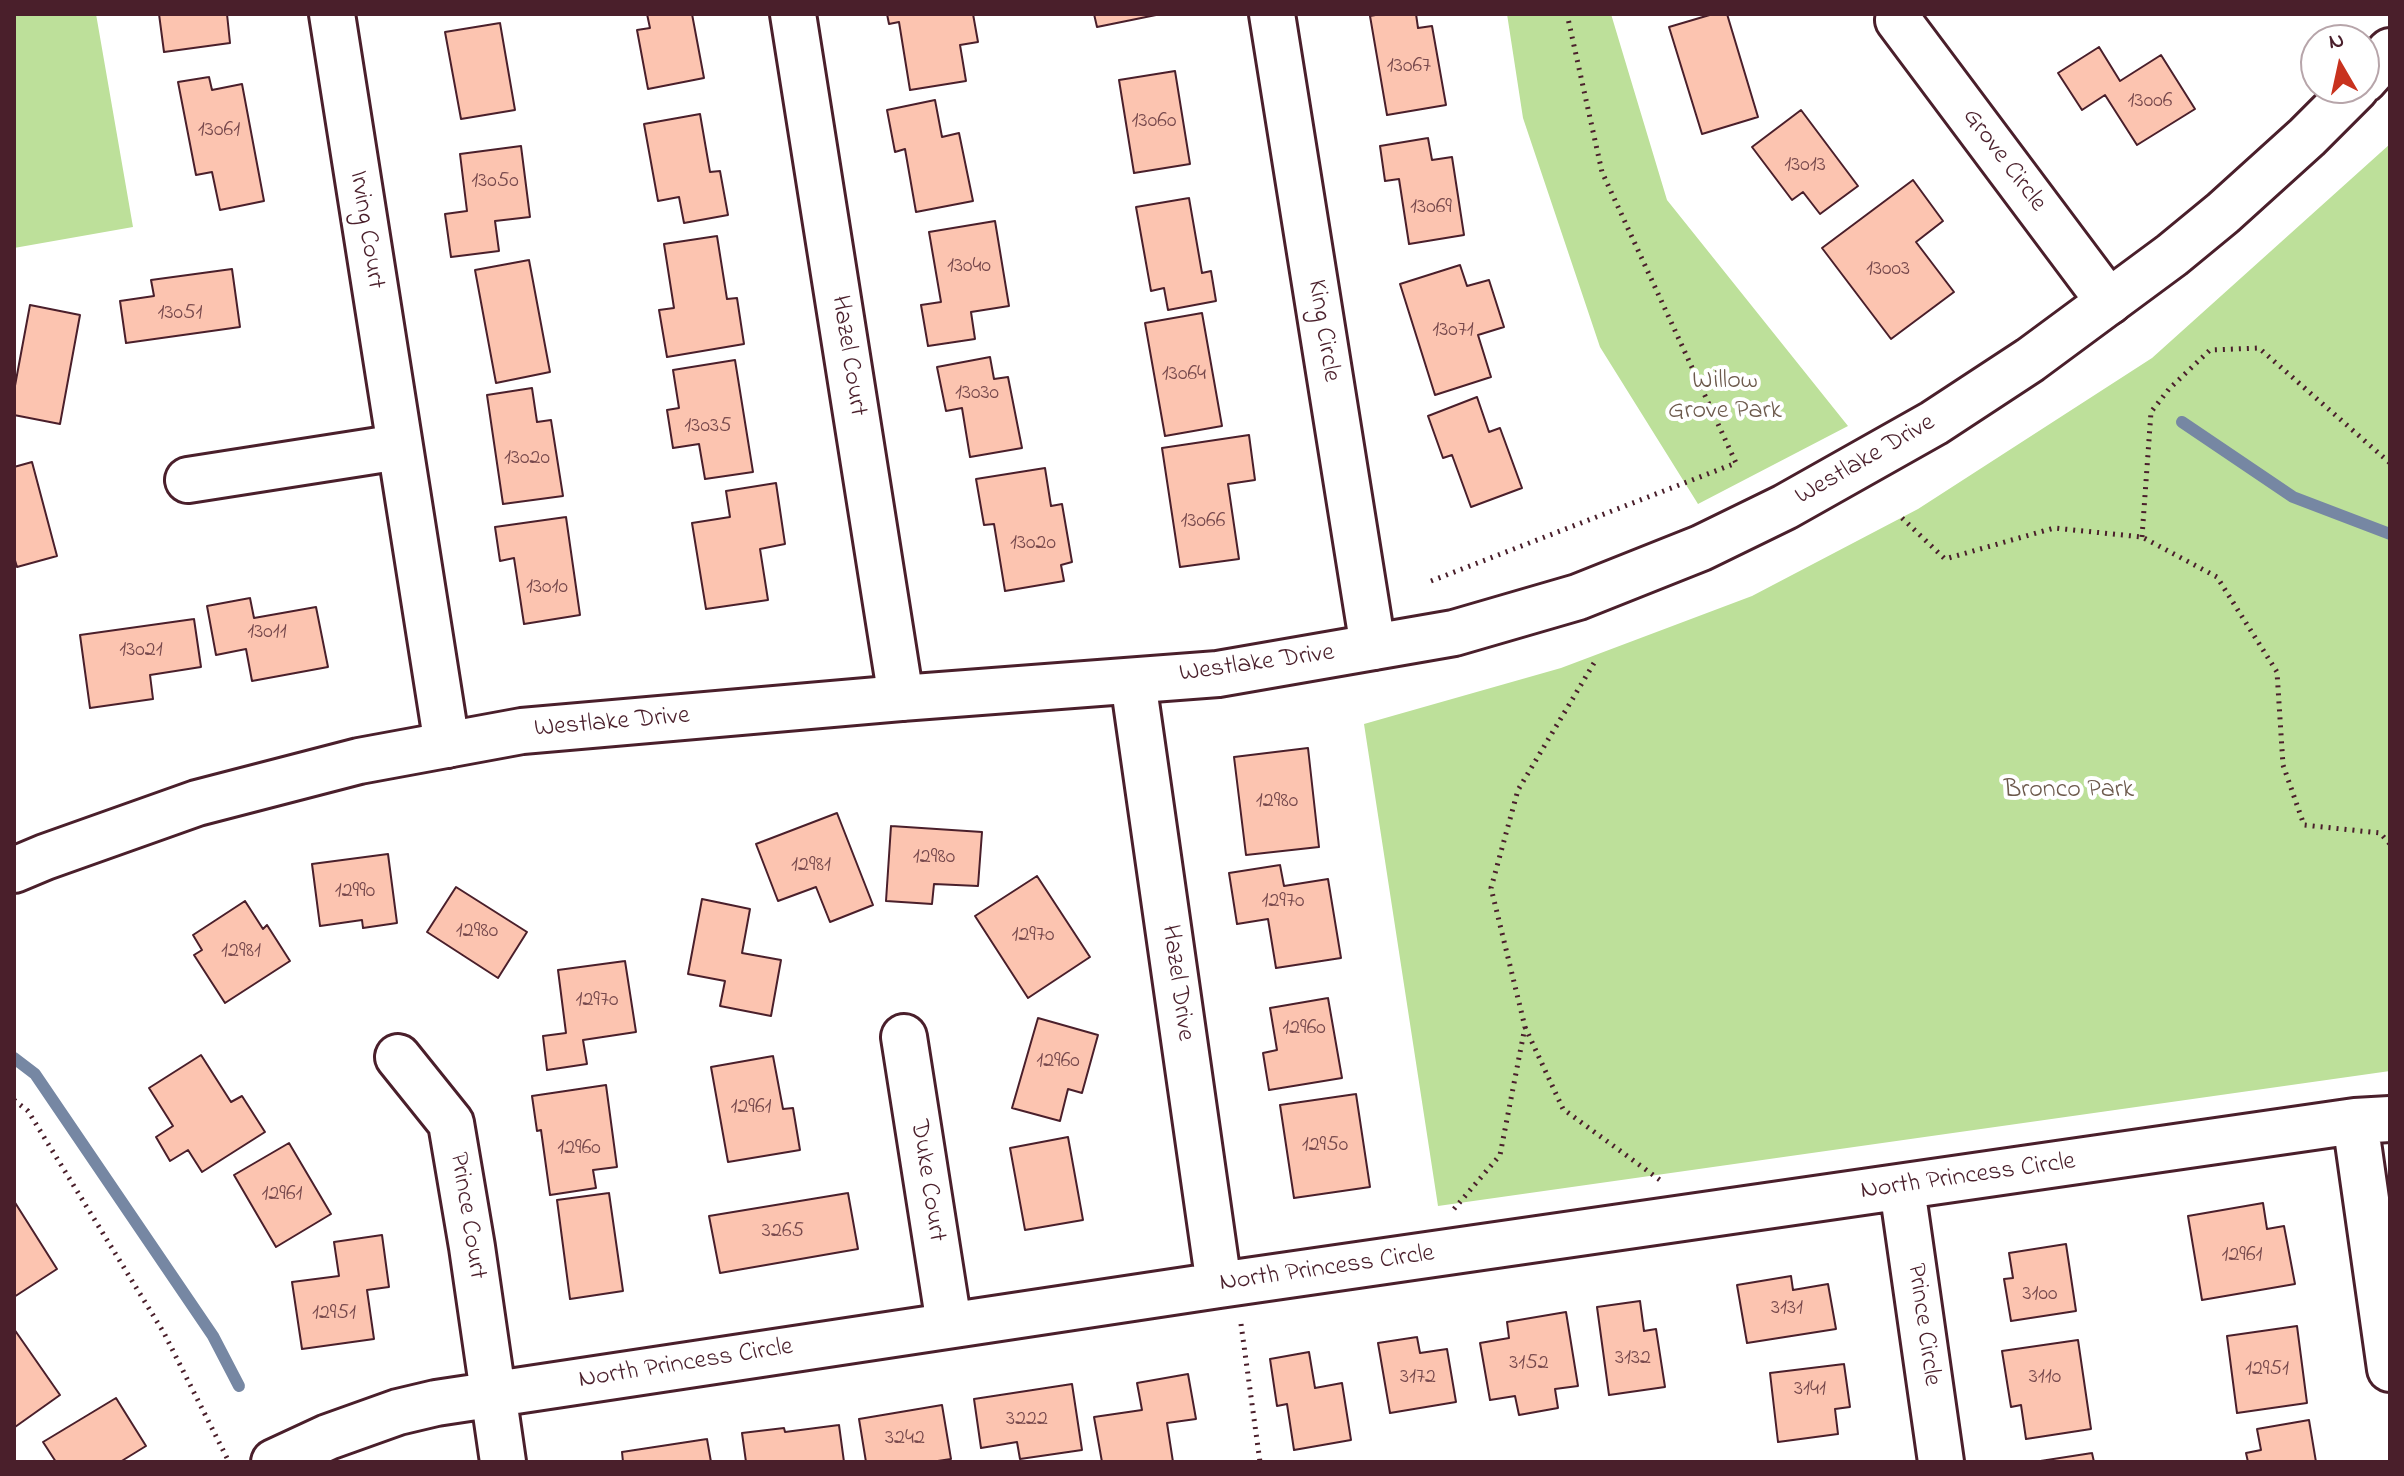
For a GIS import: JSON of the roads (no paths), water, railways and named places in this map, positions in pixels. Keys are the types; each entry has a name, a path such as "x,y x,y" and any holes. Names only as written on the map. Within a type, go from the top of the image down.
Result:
{"street":[{"name":"Irving Court","path":"332,14 447,745"},
{"name":"Hazel Court","path":"793,14 901,698"},
{"name":"King Circle","path":"1272,14 1373,647"},
{"name":"Grove Circle","path":"1898,20 2109,302"},
{"name":"Westlake Drive","path":"14,870 197,803 359,761 522,731 1218,674 1454,633 1578,597 1701,548 1785,507 1934,423 2030,360 2172,255 2223,213 2340,104"},
{"path":"188,480 399,447"},
{"name":"Hazel Drive","path":"1133,681 1219,1285"},
{"name":"Duke Court","path":"904,1037 949,1324"},
{"name":"Prince Court","path":"398,1057 451,1123 492,1394"},
{"path":"2372,1120 2390,1369"},
{"name":"North Princess Circle","path":"274,1462 328,1437 398,1412 436,1403 949,1324 2372,1120"},
{"name":"Prince Circle","path":"1902,1188 1941,1462"},
{"path":"492,1394 503,1462"}],"waterway":[{"path":"2182,422 2293,497 2390,534"},
{"path":"14,1058 35,1074 213,1336 239,1386"}],"park label":[{"name":"Willow Grove Park","path":"1725,398"},
{"name":"Bronco Park","path":"2069,792"}]}
